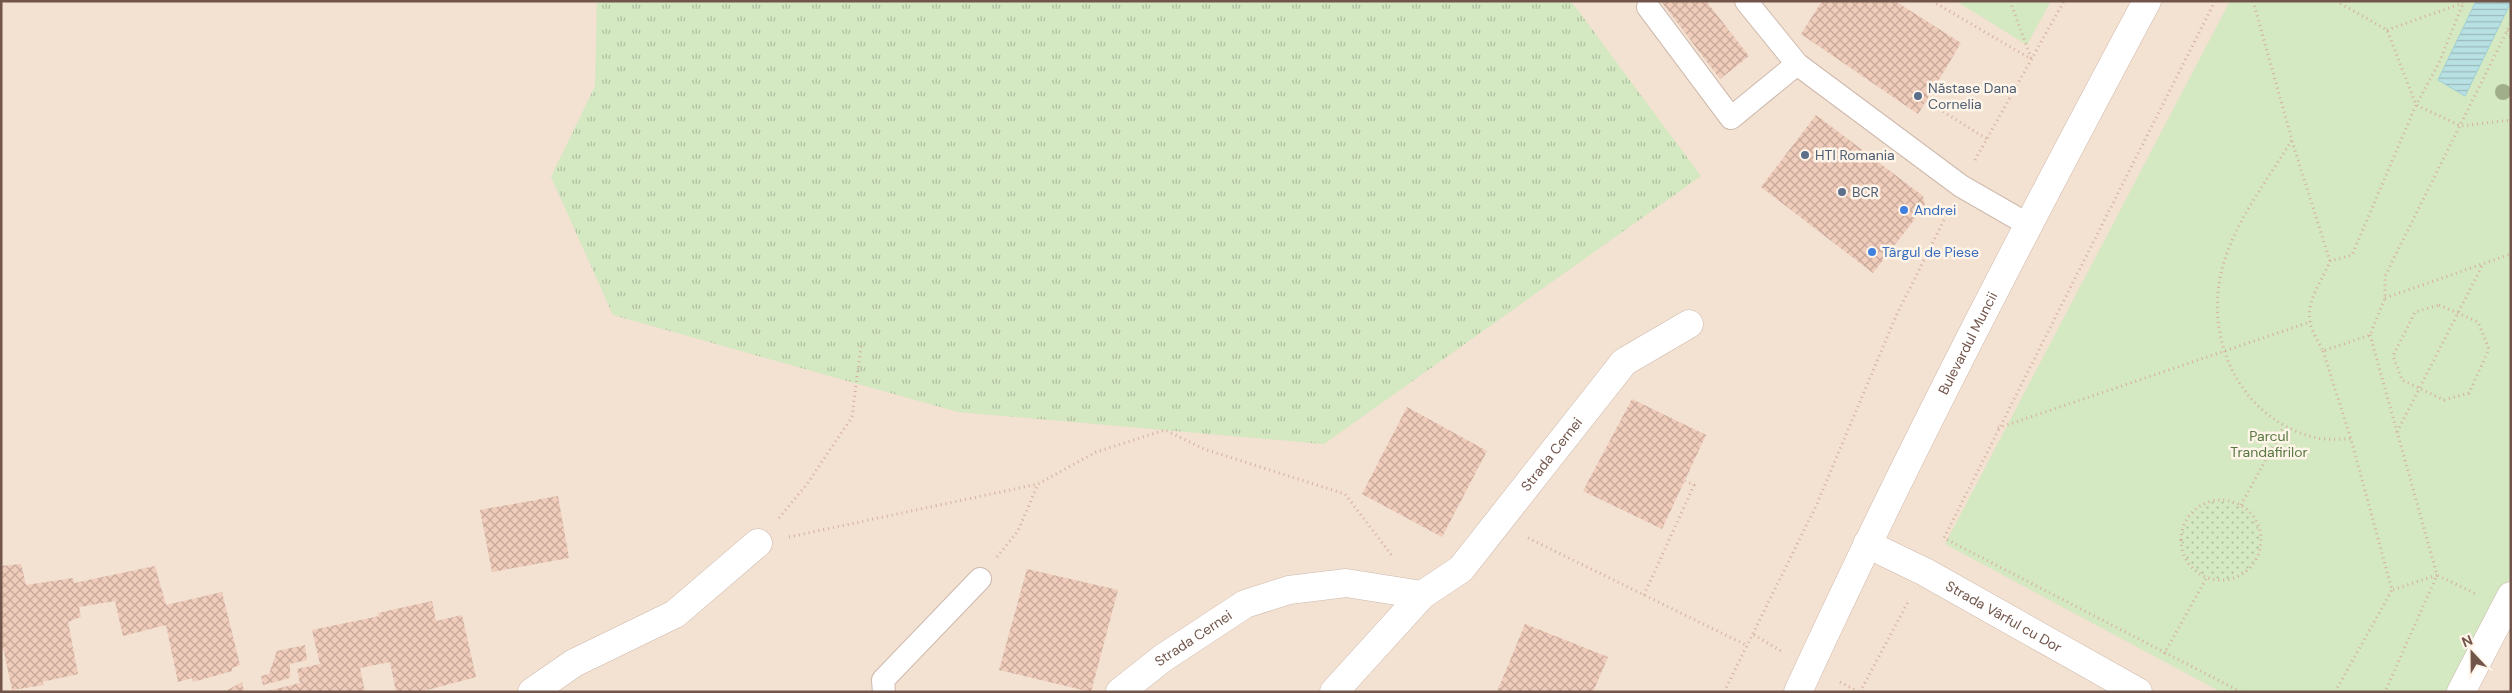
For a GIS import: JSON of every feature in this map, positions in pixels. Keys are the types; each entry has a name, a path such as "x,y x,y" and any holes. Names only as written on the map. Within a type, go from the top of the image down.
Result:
{"street":[{"name":"Bulevardul Muncii","path":"1798,692 1867,544 2027,224 2147,1"},
{"name":"Strada Cernei","path":"1334,692 1422,594 1461,569 1624,362 1689,324"},
{"path":"532,692 574,663 674,614 758,543"},
{"name":"Strada Vârful cu Dor","path":"1867,544 1924,572 2138,692"},
{"name":"Strada Cernei","path":"1120,692 1163,658 1245,604 1289,590 1346,583 1422,594"},
{"path":"2461,692 2511,596"}],"lane":[{"path":"1746,1 1797,64 1961,186 2027,224"},
{"path":"1648,7 1731,118 1797,64"},
{"path":"884,692 883,680 980,579"}],"path":[{"path":"1932,1 2031,59"},
{"path":"2010,1 2031,59"},
{"path":"1724,692 1816,506 1896,316 1961,186 2064,1"},
{"path":"1860,692 1944,538 2215,1"},
{"path":"2253,1 2292,140 2330,261 2313,300 2310,322 2323,351 2351,439 2392,590"},
{"path":"2336,1 2387,30 2416,105 2460,126 2511,120"},
{"path":"2330,261 2352,255 2416,105 2439,63 2464,2"},
{"path":"2387,30 2464,2"},
{"path":"2385,692 2436,574 2370,335 2385,298 2385,276 2511,24"},
{"path":"2507,30 2511,38"},
{"path":"1926,101 1987,139"},
{"path":"2292,140 2232,239 2218,290 2217,316 2224,350 2236,380 2252,403 2284,426 2318,438 2351,439"},
{"path":"2385,298 2511,254"},
{"path":"2397,433 2483,264"},
{"path":"2439,305 2478,322 2489,349 2468,393 2444,400 2419,389 2402,380 2393,356 2415,312 2439,305"},
{"path":"1998,428 2310,322"},
{"path":"2323,351 2370,335"},
{"path":"758,543 807,484 852,417 861,346"},
{"path":"2241,506 2284,426"},
{"path":"758,543 1038,484 1096,452 1165,430 1204,449 1345,494 1422,594"},
{"path":"1644,595 1694,485 1684,481"},
{"path":"980,579 1018,531 1038,484"},
{"path":"2225,501 2241,506 2251,513 2258,525 2261,542 2256,560 2238,576 2226,580 2207,577 2194,569 2185,556 2182,541 2184,526 2196,509 2205,504 2225,501"},
{"path":"1498,524 1748,646"},
{"path":"1944,538 2164,654 2241,692"},
{"path":"2336,692 2392,590 2436,574 2483,598"},
{"path":"2164,654 2207,577"}],"shaded area":[{"path":"1,1 2511,1 2511,692 1,692"}],"green space":[{"path":"597,1 1571,1 1701,176 1324,444 958,412 613,315 551,177 595,86"},
{"path":"1956,1 2051,1 2027,45"},
{"name":"Parcul Trandafirilor","path":"2230,1 2511,1 2511,576 2451,692 2221,692 1945,544"},
{"path":"2221,501 2236,504 2249,512 2257,525 2260,540 2257,555 2249,568 2236,576 2221,579 2206,576 2193,568 2185,555 2182,540 2185,525 2193,512 2206,504"}],"water":[{"path":"2476,1 2511,2 2465,96 2438,80"}],"building":[{"path":"1661,1 1706,1 1749,56 1720,79"},
{"path":"1822,1 1895,1 1961,43 1918,114 1801,34"},
{"name":"BCR","path":"1816,115 1923,196 1925,206 1873,273 1761,187"},
{"path":"1632,399 1706,435 1662,529 1583,491"},
{"path":"1407,407 1487,451 1442,537 1362,494"},
{"path":"558,496 569,558 492,572 480,510"},
{"path":"21,564 26,585 73,578 74,583 155,566 166,605 222,592 240,665 232,668 232,671 193,682 192,678 178,682 166,625 123,636 115,601 79,607 81,617 68,622 78,674 42,682 44,685 12,690 3,647 1,648 1,566"},
{"path":"1027,569 1118,590 1091,692 999,670"},
{"path":"432,601 436,621 462,615 476,677 420,692 396,692 390,662 360,668 365,692 264,692 300,683 297,669 320,664 312,630 375,617 379,616 378,613"},
{"path":"1525,624 1608,657 1593,692 1497,692"},
{"path":"305,645 307,660 290,664 290,678 263,685 261,676 269,674 277,651"},
{"path":"242,682 244,692 224,692"}],"place":[{"name":"Năstase Dana Cornelia","path":"1918,96"},
{"name":"HTI Romania","path":"1805,155"},
{"name":"BCR","path":"1842,192"},
{"name":"Andrei","path":"1904,210"},
{"name":"Târgul de Piese","path":"1872,252"}]}
